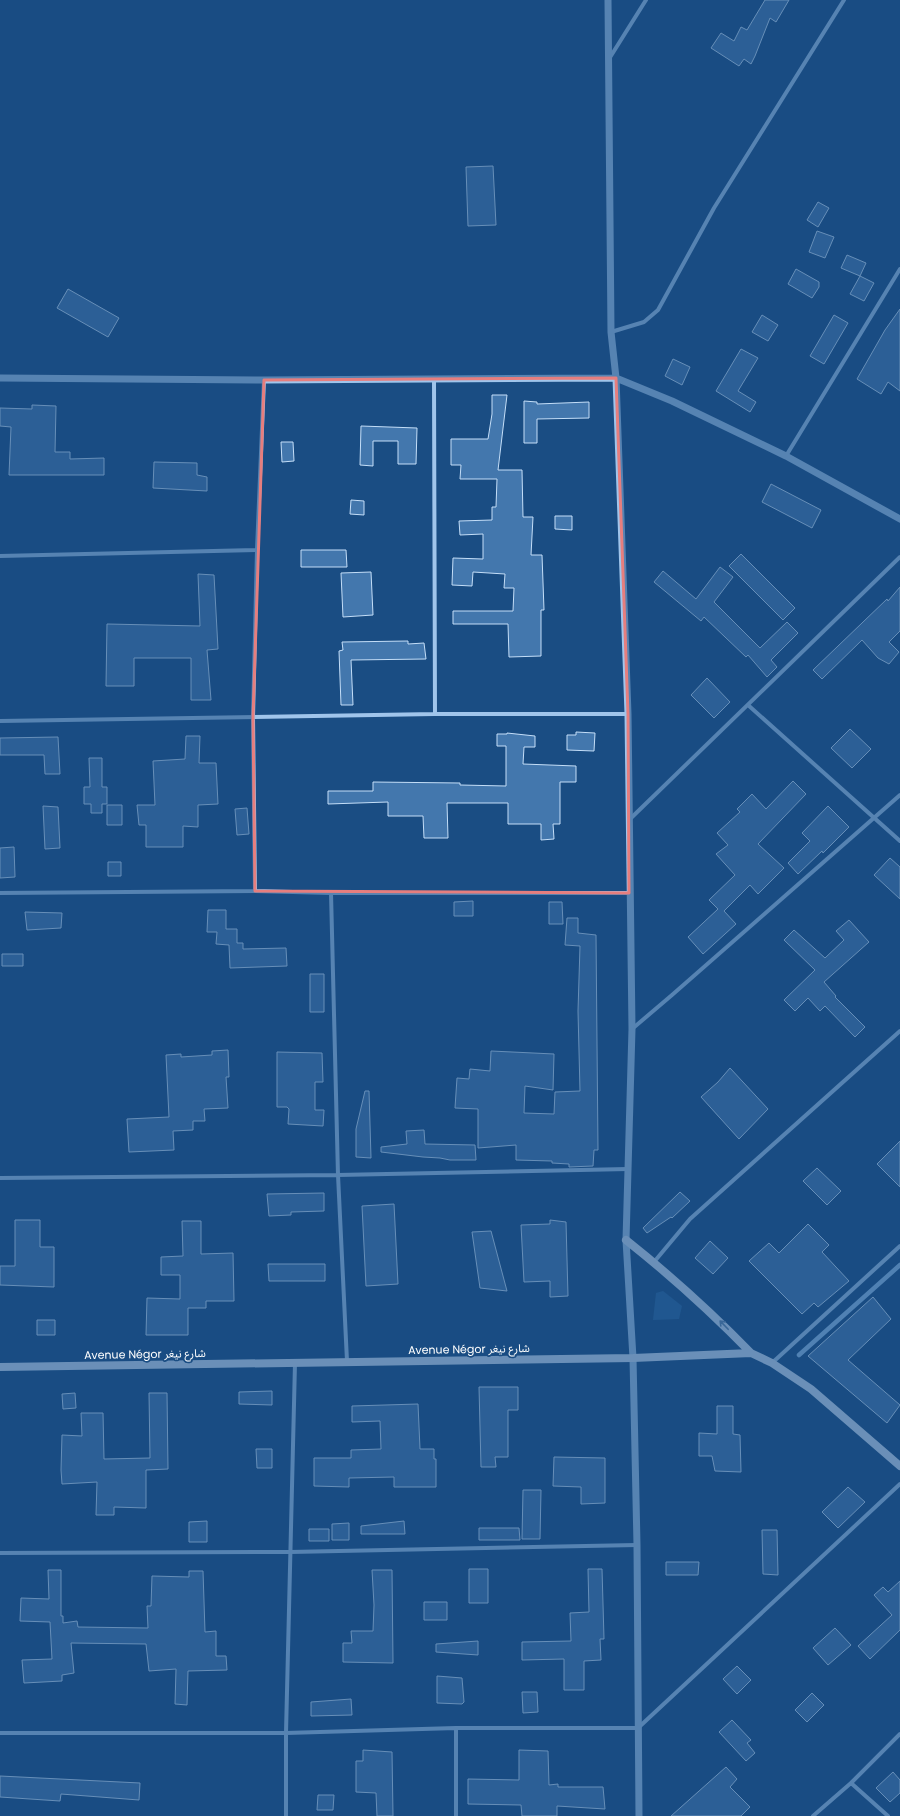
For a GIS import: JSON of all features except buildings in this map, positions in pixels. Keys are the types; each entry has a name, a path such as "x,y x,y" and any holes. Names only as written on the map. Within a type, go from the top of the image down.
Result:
{"main road":[{"path":"626,1240 654,1262 719,1320 751,1353"},
{"name":"Avenue Négor شارع نيغر","path":"0,1367 633,1358 751,1353 772,1363 811,1389 900,1466"}],"street":[{"path":"608,0 611,332 616,378 628,714 632,1029 626,1240 633,1358 637,1545 639,1816"},
{"path":"609,60 646,0"},
{"path":"611,332 644,322 658,310 714,208 844,0"},
{"path":"786,456 900,269"},
{"path":"0,378 434,380 616,378 672,400 786,456 900,519"},
{"path":"255,890 253,717 257,550 264,380"},
{"path":"434,380 435,714"},
{"path":"0,556 257,550"},
{"path":"629,820 900,557"},
{"path":"748,705 900,841"},
{"path":"0,721 435,714 628,714"},
{"path":"632,1029 672,996 900,795"},
{"path":"0,893 255,890 331,893 630,893"},
{"path":"331,893 338,1175 347,1361"},
{"path":"654,1262 690,1219 900,1031"},
{"path":"0,1178 338,1175 628,1169"},
{"path":"772,1363 900,1246"},
{"path":"286,1816 286,1733 295,1363"},
{"path":"0,1733 286,1733 456,1728 638,1728 900,1484"},
{"path":"0,1553 290,1552 637,1545"},
{"path":"456,1728 456,1816"},
{"path":"813,1816 851,1782 900,1734"},
{"path":"851,1782 888,1816"}],"highlighted area":[{"path":"616,378 628,714 629,893 255,891 253,717 264,380"}],"shaded area":[{"path":"663,1291 682,1306 679,1319 653,1320 656,1293"}],"waterway":[{"path":"799,1355 900,1265"}]}
